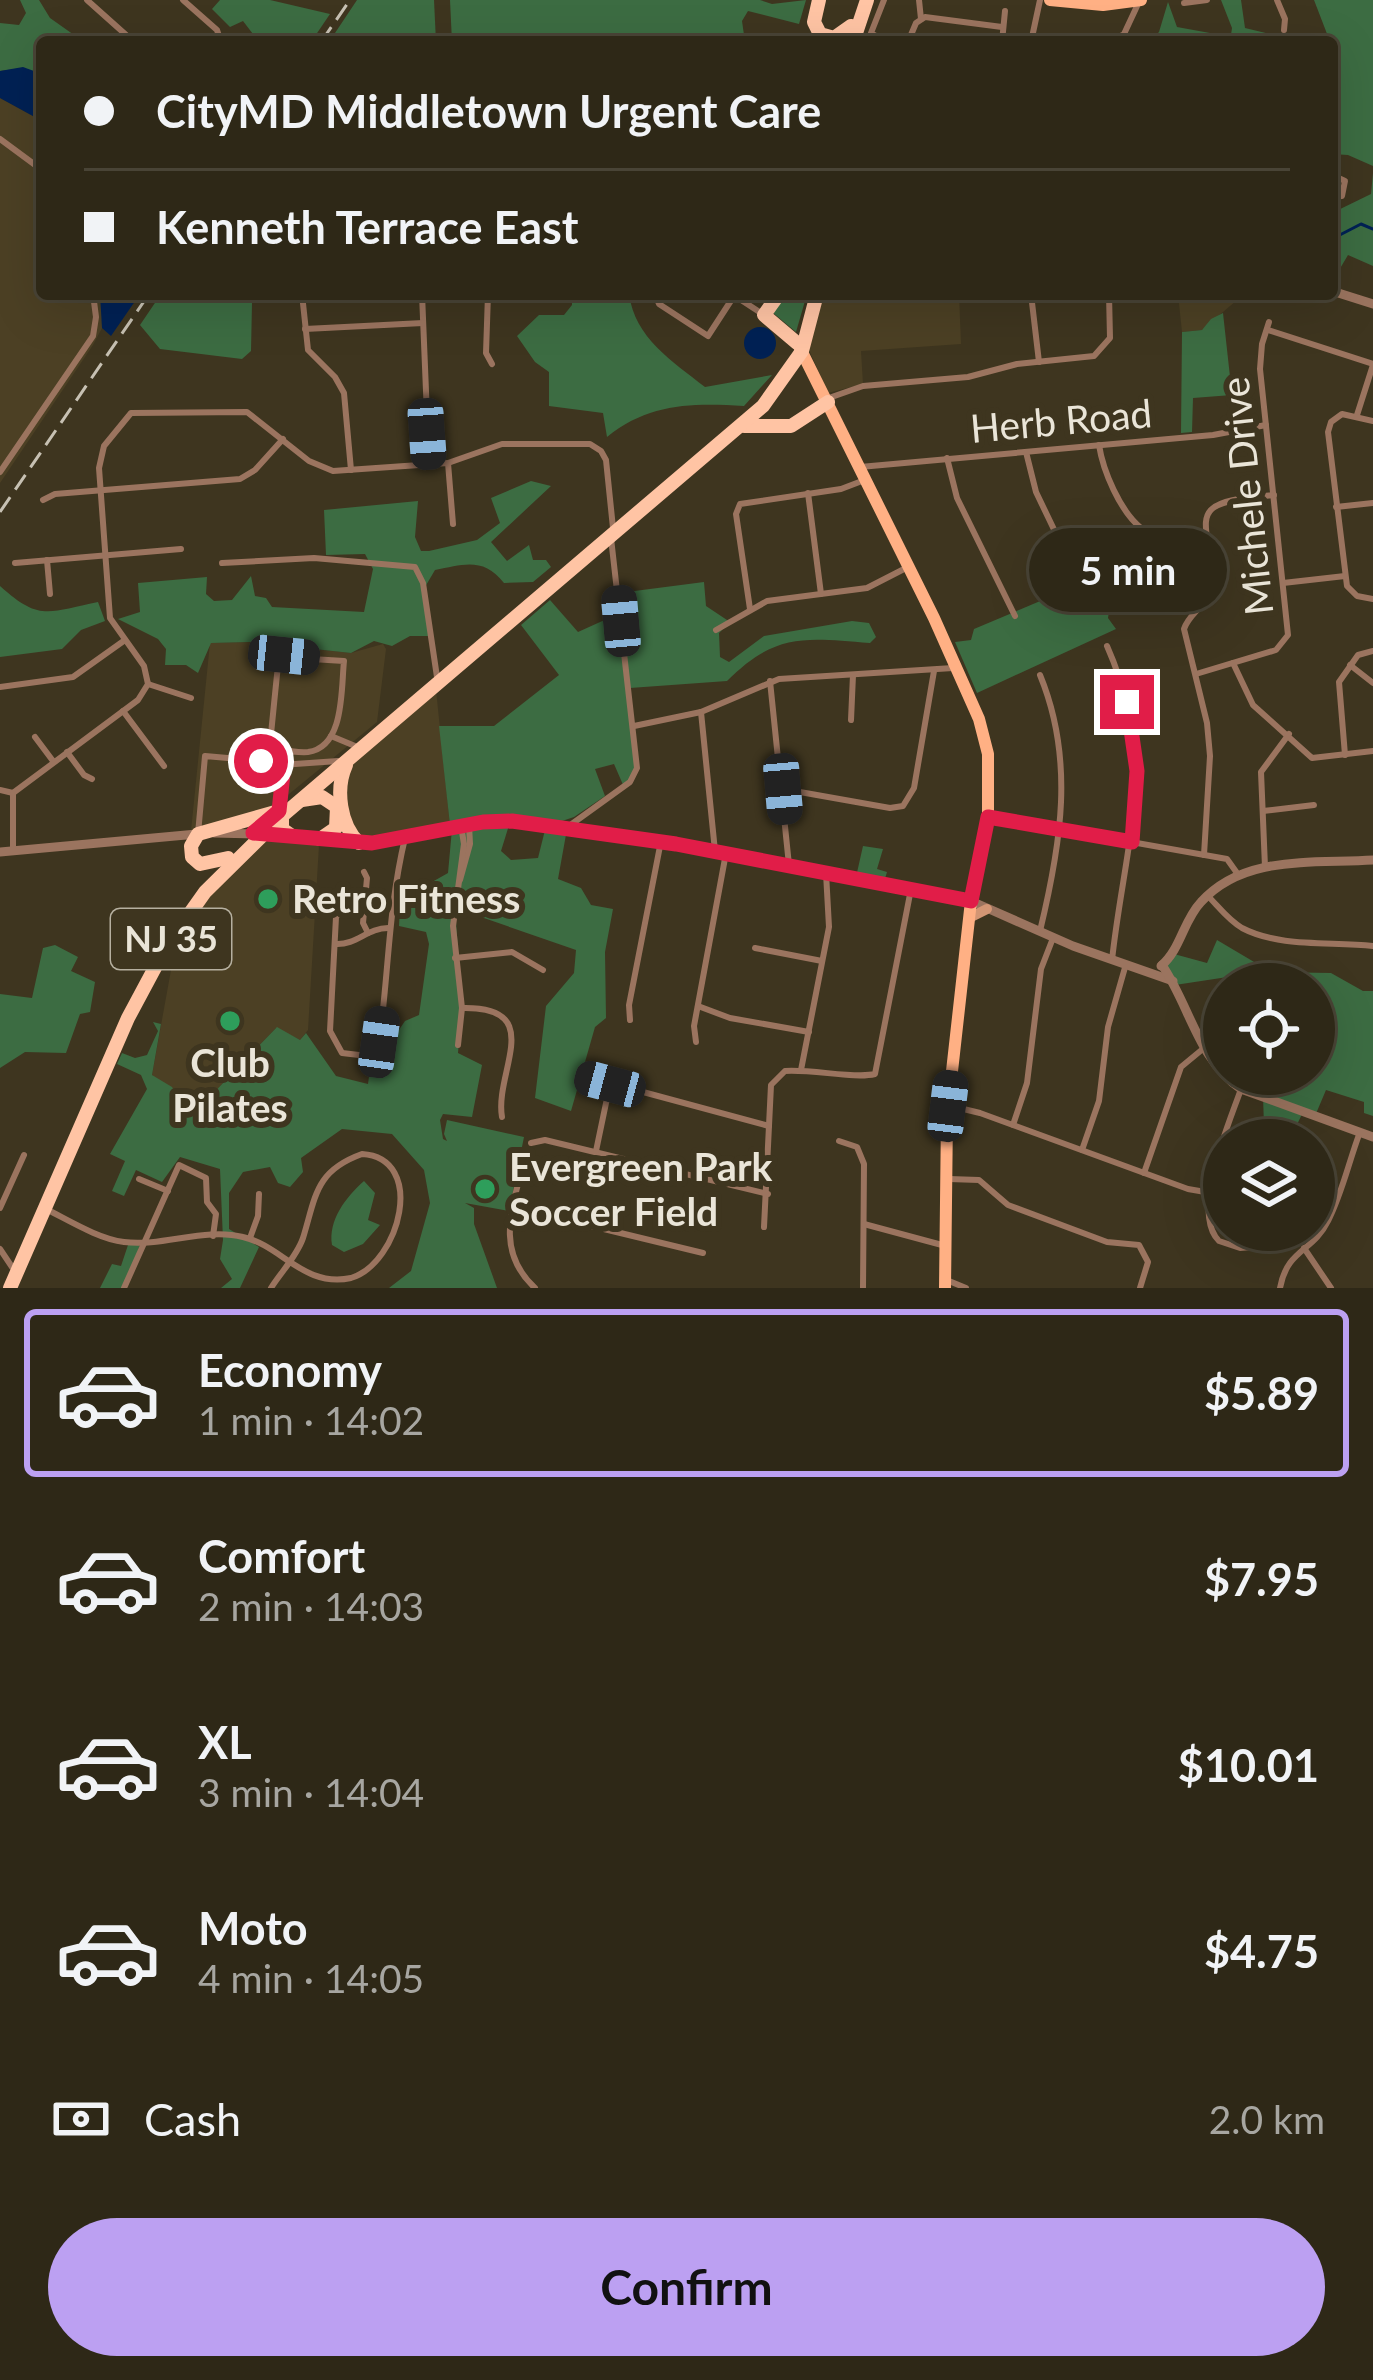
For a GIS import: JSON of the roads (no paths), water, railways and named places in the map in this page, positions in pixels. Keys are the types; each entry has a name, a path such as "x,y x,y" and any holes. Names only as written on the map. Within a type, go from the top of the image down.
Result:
{"highway":[{"path":"817,0 814,22 820,34 827,36"},
{"path":"817,0 810,26 818,36"},
{"path":"850,36 864,0"},
{"path":"775,300 764,315 800,347"},
{"name":"NJ 35","path":"280,813 342,755 739,428 778,390 800,347 812,300"},
{"name":"NJ 35","path":"6,1288 141,978 184,910 231,855 342,755 612,533 749,410 800,347"},
{"path":"739,428 791,426 827,401"},
{"path":"342,755 345,826 359,843"},
{"path":"297,802 322,796 337,807 336,828 320,839"},
{"path":"226,833 233,840 231,855 211,865 197,862 190,850 198,834 280,813 280,826 292,836"},
{"name":"NJ 35","path":"6,1288 154,966 205,892 257,833"}],"main road":[{"path":"1050,0 1085,5 1142,0"},
{"path":"800,347 957,667 987,745 988,817 971,901 948,1106 945,1284"},
{"path":"969,918 987,909"}],"street":[{"path":"87,0 127,36"},
{"path":"183,0 219,36"},
{"path":"876,36 871,33 884,0"},
{"path":"919,0 921,19"},
{"path":"1032,36 1040,0"},
{"path":"1120,36 1142,0"},
{"path":"1184,3 1207,0"},
{"path":"1277,0 1284,30"},
{"path":"1124,3 1128,25"},
{"path":"1002,36 1005,11"},
{"path":"911,36 921,19 931,16 1002,27"},
{"path":"0,139 36,166"},
{"path":"1338,293 1373,304"},
{"path":"0,472 93,336 94,300"},
{"path":"302,300 311,356 343,388 351,470"},
{"path":"422,300 429,464"},
{"path":"488,300 486,353 492,364"},
{"path":"658,300 708,336 730,300"},
{"path":"741,300 764,315"},
{"path":"1031,300 1039,362"},
{"path":"827,401 863,386 968,377 1003,366 1090,357 1105,348 1111,332 1109,300"},
{"path":"304,328 423,323"},
{"name":"Michele Drive","path":"1196,674 1276,650 1286,641 1260,361 1268,326 1373,365"},
{"path":"1357,416 1373,365"},
{"path":"13,851 14,794 141,697 148,684 144,666 110,617 100,490 104,446 121,421 134,412 242,411 261,419 319,467 351,470 448,463 502,444 592,444 606,460 637,768 633,778 566,828"},
{"path":"1373,421 1338,415 1329,425 1346,576 1351,592 1373,599"},
{"name":"Herb Road","path":"751,608 738,507 746,500 842,489 863,473 947,458 1213,435 1266,425"},
{"path":"43,500 56,494 236,480 255,470 283,439"},
{"path":"1099,445 1129,516 1141,529"},
{"path":"1026,451 1036,492 1084,592"},
{"path":"947,458 957,498 1016,616"},
{"path":"448,463 453,524"},
{"path":"808,493 821,594"},
{"path":"1204,855 1210,756 1184,629 1209,593 1204,534 1208,516 1225,501 1274,495"},
{"path":"1336,507 1373,503"},
{"path":"15,563 181,549"},
{"path":"222,563 303,558 412,565 423,583 437,676"},
{"path":"47,560 50,594"},
{"path":"716,630 772,600 867,588 909,567"},
{"path":"1283,583 1346,576"},
{"path":"0,687 70,678 125,640"},
{"path":"1107,646 1122,683 1135,742 1137,786 1112,959"},
{"path":"1345,756 1339,685 1361,652 1373,651"},
{"path":"268,762 282,655 344,661 337,724 332,736 315,750"},
{"path":"1233,663 1249,699 1314,759 1373,752"},
{"path":"1349,665 1373,683"},
{"path":"634,726 700,712 770,682 957,667"},
{"path":"783,789 890,808 903,806 914,788 934,671"},
{"path":"851,720 853,675"},
{"path":"1040,675 1062,752 1064,791 1040,932"},
{"path":"770,682 789,865"},
{"path":"148,684 191,698"},
{"path":"123,711 164,766"},
{"path":"696,1042 721,852 700,712"},
{"path":"1265,867 1262,770 1289,734"},
{"path":"332,736 342,755"},
{"path":"35,737 53,761"},
{"path":"270,748 342,755"},
{"path":"67,752 92,779"},
{"path":"298,764 299,752"},
{"path":"198,834 205,756 298,764 342,755"},
{"path":"310,763 317,769 316,779"},
{"path":"280,813 284,764"},
{"path":"0,790 14,794"},
{"path":"1263,811 1314,805"},
{"path":"988,817 1230,860 1237,873"},
{"path":"0,852 226,833 359,843 501,820 661,841 971,901 1053,938 1173,981"},
{"path":"458,1045 462,1008 453,926 458,883 470,844 465,826"},
{"path":"379,1042 392,889 405,838"},
{"path":"630,1020 661,841"},
{"path":"1150,970 1172,956 1186,923 1208,895 1237,873 1373,860"},
{"path":"364,872 363,923 368,934"},
{"path":"801,1070 830,922 826,873"},
{"path":"764,1227 773,1081 785,1071 867,1077 876,1071 911,889"},
{"path":"1208,895 1231,920 1252,932 1315,943 1373,946"},
{"path":"343,910 336,917 330,1030 342,1053 359,1055"},
{"path":"335,944 350,944 388,928"},
{"path":"1013,1125 1027,1083 1041,969 1053,938"},
{"path":"754,948 822,961"},
{"path":"454,958 512,952 543,970"},
{"path":"1172,956 1173,981"},
{"path":"1082,1150 1099,1101 1108,1027 1126,964"},
{"path":"1162,965 1203,1046"},
{"path":"698,1006 730,1018 809,1032"},
{"path":"462,1008 487,1009 508,1022 512,1047 502,1117"},
{"path":"1144,1173 1181,1067 1203,1048"},
{"path":"580,1076 769,1126"},
{"path":"596,1151 610,1084"},
{"path":"1258,1095 1373,1137"},
{"path":"948,1106 1203,1191"},
{"path":"1335,1201 1360,1132"},
{"path":"531,1143 541,1139 768,1194"},
{"path":"839,1141 854,1145 863,1158 862,1288"},
{"path":"44,1208 114,1240 250,1238 287,1263 316,1279 351,1278 387,1250 400,1205 395,1177 370,1154 358,1155 327,1173 308,1209 302,1240 287,1263 271,1288"},
{"path":"0,1208 11,1172 24,1155"},
{"path":"126,1287 179,1165 203,1173 207,1202 216,1214 212,1236"},
{"path":"523,1165 513,1207 511,1255 520,1274 535,1288"},
{"path":"140,1179 167,1192"},
{"path":"947,1179 979,1180 1008,1205 1107,1242 1136,1244 1148,1262 1140,1288"},
{"path":"250,1238 259,1194"},
{"path":"513,1207 703,1253"},
{"path":"864,1224 946,1246"},
{"path":"0,1249 12,1267"},
{"path":"1280,1288 1287,1262 1300,1251"},
{"path":"1306,1251 1330,1288"},
{"path":"351,1278 354,1288"},
{"path":"945,1284 966,1288"}],"water":[{"path":"23,67 36,72 36,118 0,98 0,71"},
{"path":"100,300 136,300 111,336 102,328"},
{"path":"760,327 771,332 776,343 771,354 760,359 749,354 744,343 749,332"}],"waterway":[{"path":"1338,236 1361,224 1373,229"}],"railway":[{"path":"325,36 350,0"},
{"path":"0,512 145,300"}],"place":[{"name":"Retro Fitness","path":"268,899"},
{"name":"Club Pilates","path":"230,1021"},
{"name":"Evergreen Park Soccer Field","path":"485,1189"}]}
